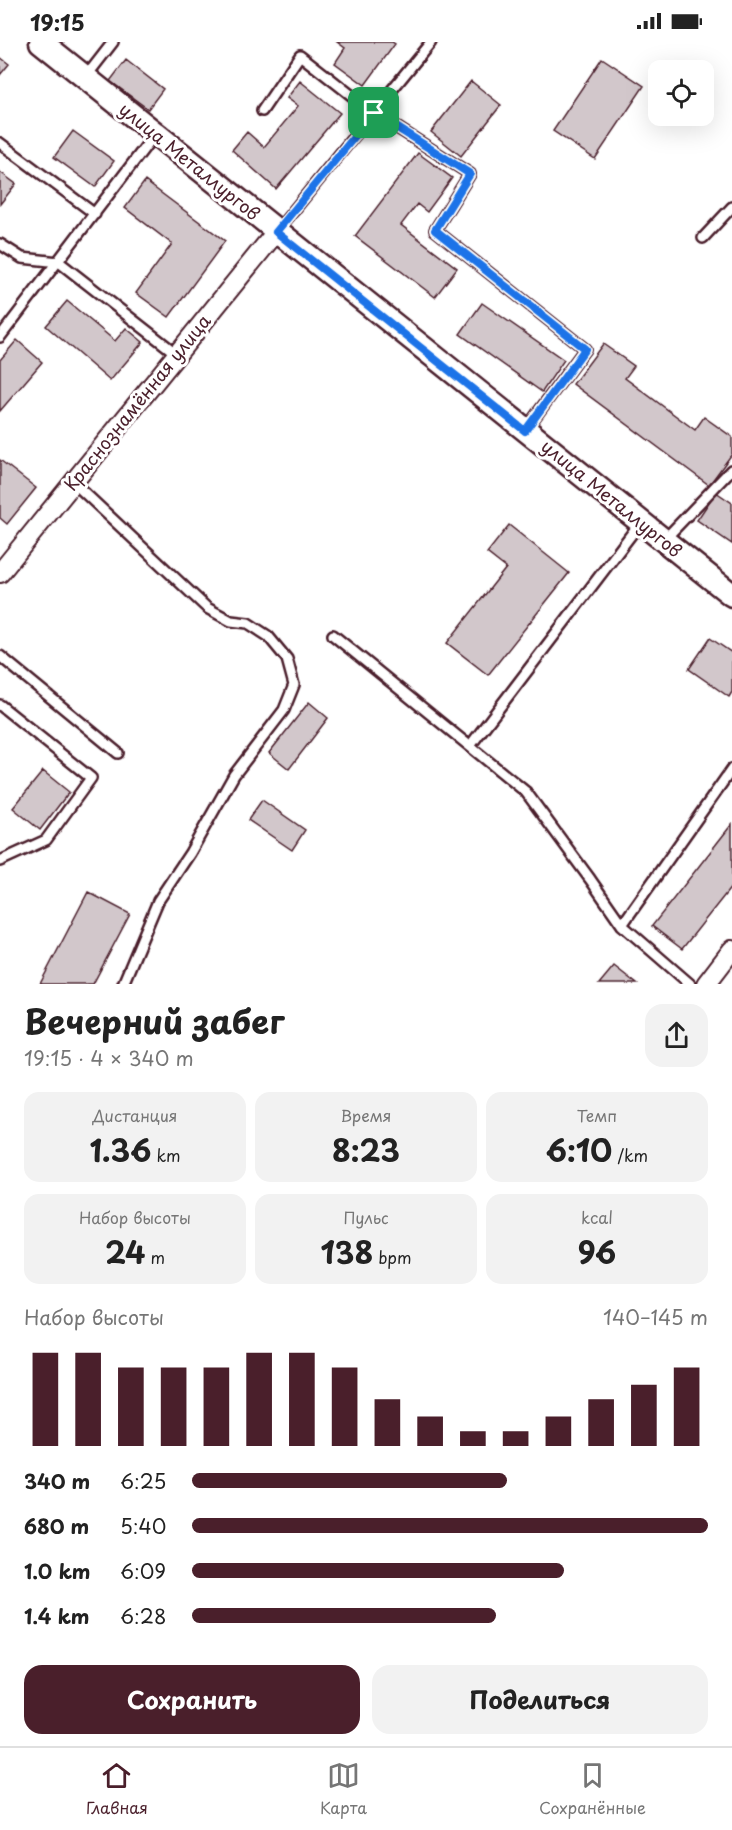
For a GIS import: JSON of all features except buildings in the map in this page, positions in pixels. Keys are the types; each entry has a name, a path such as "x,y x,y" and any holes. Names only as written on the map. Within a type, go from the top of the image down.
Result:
{"street":[{"name":"улица Металлургов","path":"40,42 732,596"},
{"name":"Краснознамённая улица","path":"0,573 276,232"},
{"path":"706,984 732,950"}],"lane":[{"path":"85,78 113,42"},
{"path":"276,232 431,42"},
{"path":"262,111 300,55 374,113 470,174 435,230 585,349 525,431"},
{"path":"0,338 155,134"},
{"path":"0,143 95,214"},
{"path":"703,238 732,207"},
{"path":"0,244 22,258 59,262 178,355"},
{"path":"663,541 732,471"},
{"path":"73,482 207,608 231,621 248,623 268,636 286,659 294,685 284,710 234,775 190,853 158,901 123,984"},
{"path":"470,747 640,523"},
{"path":"333,635 526,792 622,925 690,984"},
{"path":"0,656 118,753"},
{"path":"0,705 91,778 46,840 0,861"},
{"path":"622,925 732,770"}],"route":[{"path":"374,113 470,174 435,230 585,349 525,431 276,232 374,113"}]}
